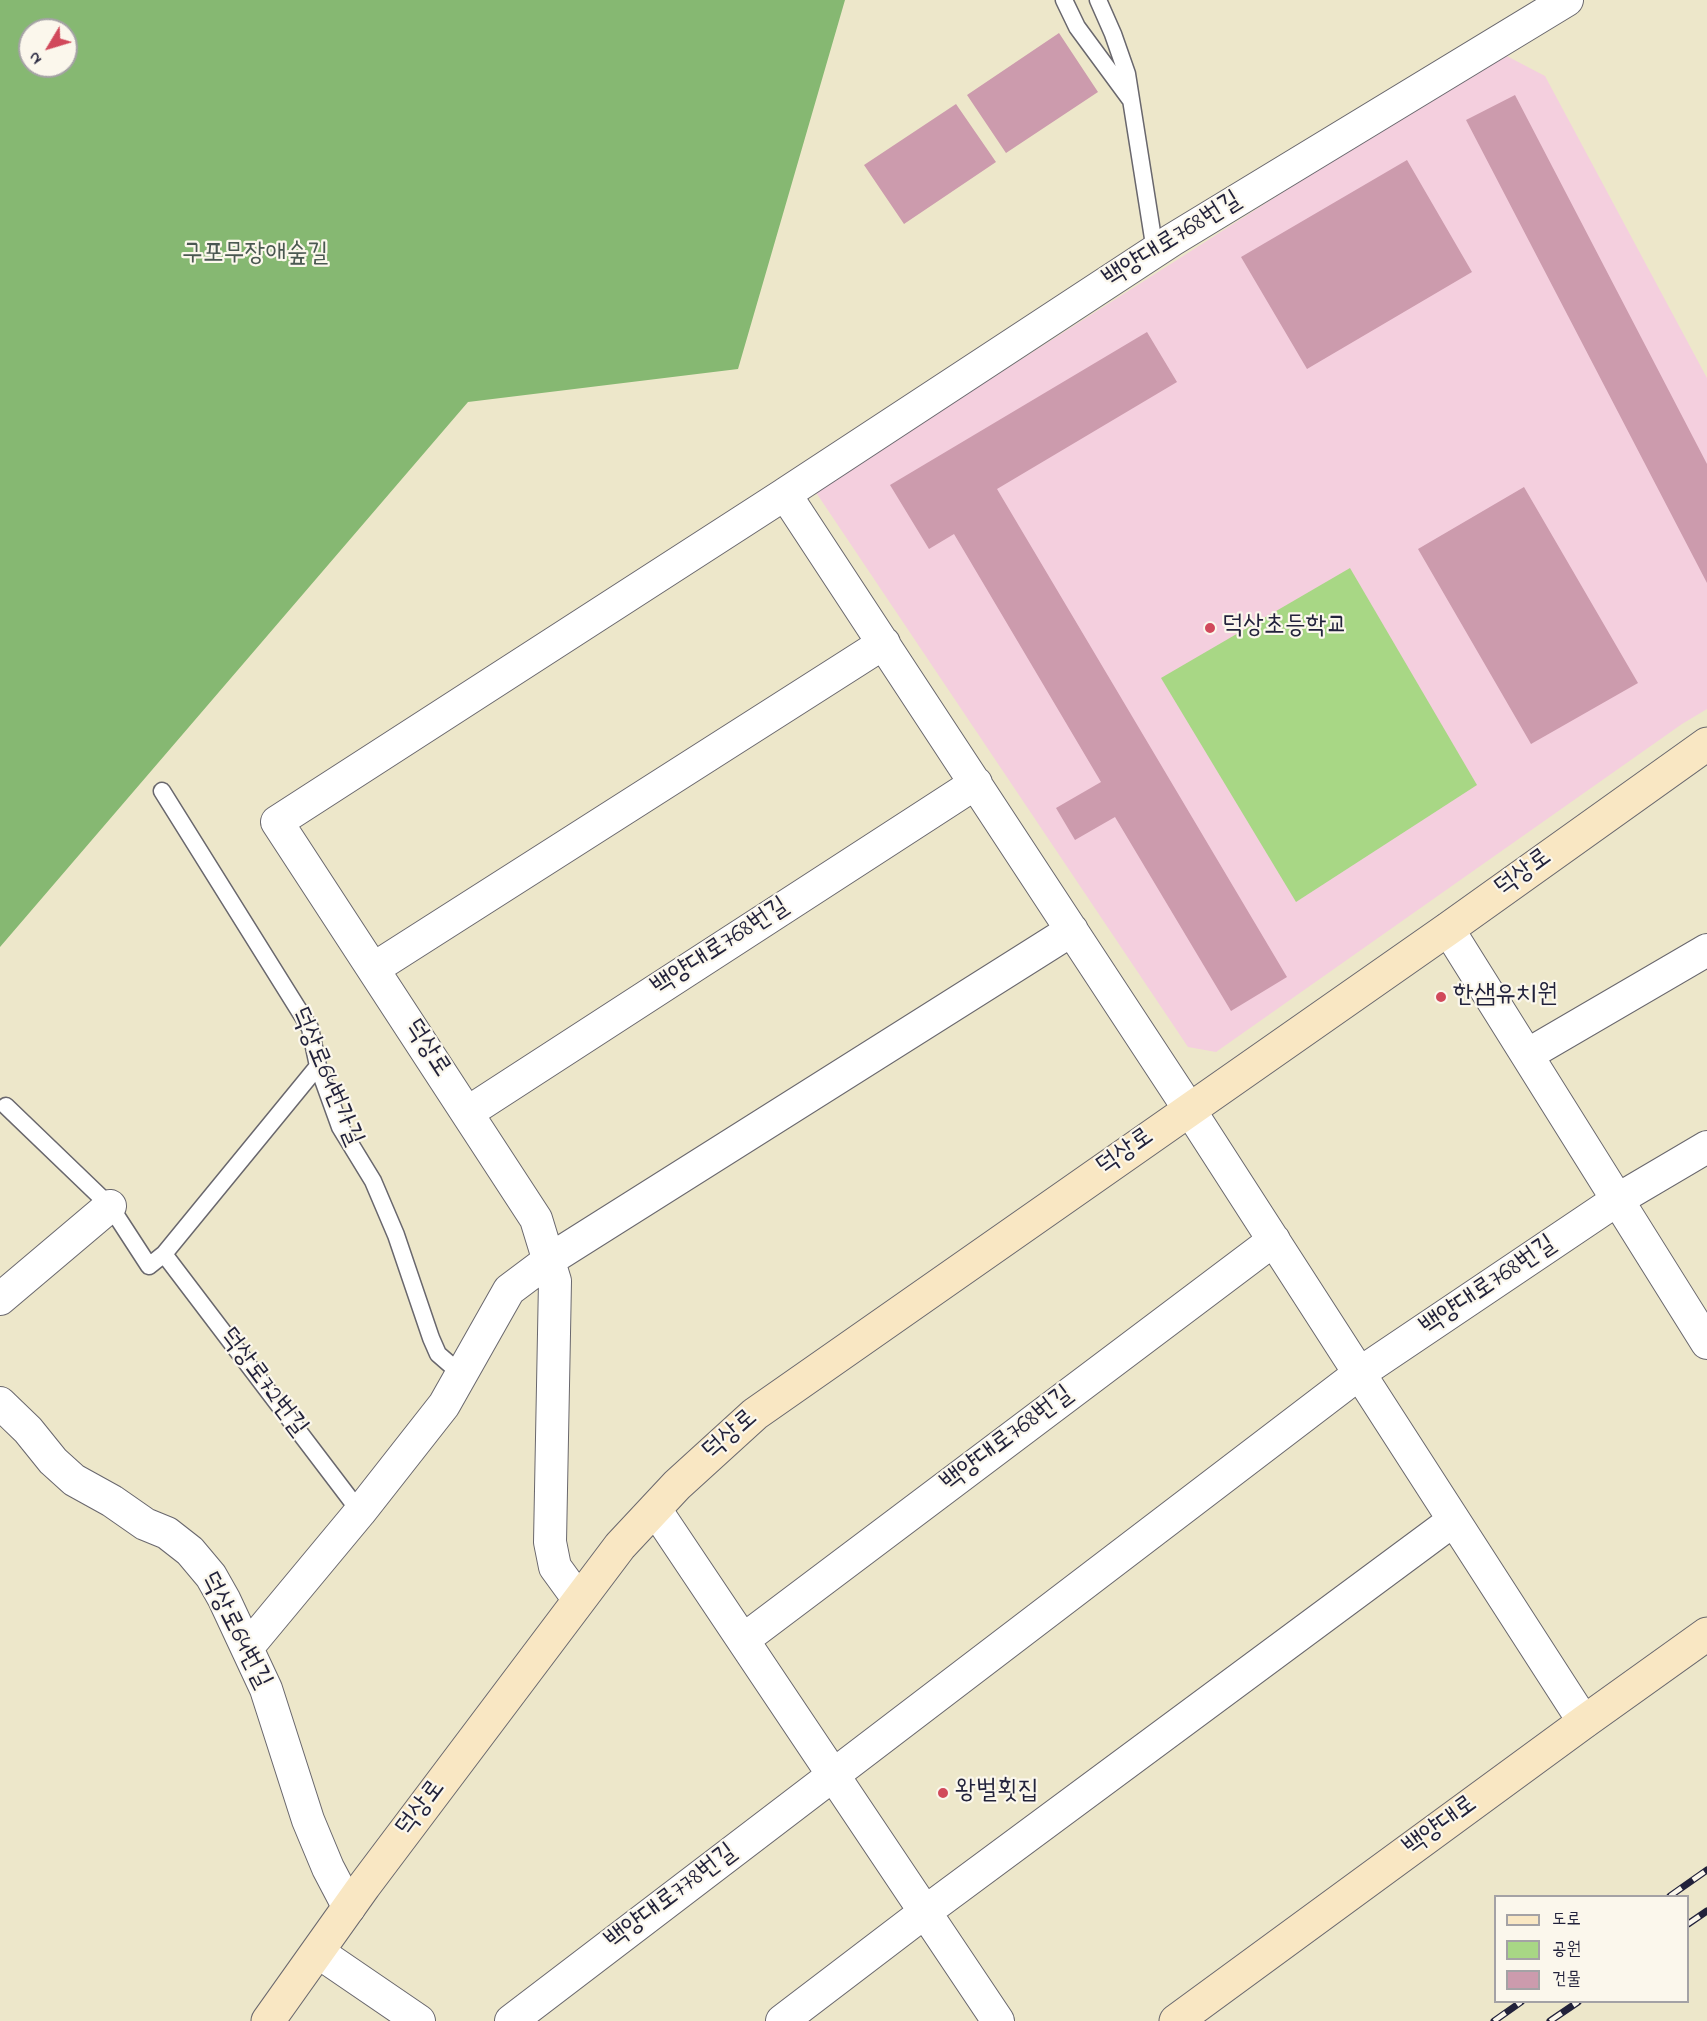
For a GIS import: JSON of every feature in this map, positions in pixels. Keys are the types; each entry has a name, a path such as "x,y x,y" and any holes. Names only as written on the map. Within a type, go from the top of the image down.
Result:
{"main road":[{"name":"덕상로","path":"268,2021 349,1908 620,1546 677,1485 755,1414 1448,929 1707,744"},
{"name":"백양대로","path":"1176,2021 1707,1634"}],"street":[{"name":"백양대로768번길","path":"278,822 1155,251 1566,0"},
{"path":"785,494 1189,1109 1584,1722"},
{"path":"373,969 884,643"},
{"name":"백양대로768번길","path":"467,1113 976,783"},
{"name":"덕상로","path":"278,822 537,1219 555,1281 550,1542 555,1567 579,1600"},
{"path":"1448,929 1707,1341"},
{"path":"247,1648 360,1512 444,1405 509,1290 549,1260 1072,930"},
{"path":"1527,1055 1707,950"},
{"name":"백양대로768번길","path":"834,1776 1360,1373 1617,1200 1707,1147"},
{"path":"0,1299 110,1206"},
{"name":"백양대로768번길","path":"743,1640 1274,1240"},
{"name":"덕상로64번길","path":"0,1402 28,1430 53,1461 74,1480 112,1501 145,1524 167,1533 190,1551 211,1576 266,1689 308,1820 328,1868 349,1908"},
{"path":"655,1509 998,2021"},
{"path":"782,2021 925,1912 1454,1520"},
{"name":"백양대로778번길","path":"511,2021 834,1776"},
{"path":"318,1952 419,2021"}],"lane":[{"path":"1064,0 1077,27 1132,102"},
{"path":"1098,0 1127,74 1155,251"},
{"name":"덕상로64번가길","path":"162,791 310,1028 318,1066 340,1127 373,1181 396,1234 431,1338 438,1354 461,1374"},
{"path":"6,1106 110,1206 149,1266 164,1254 318,1066"},
{"name":"덕상로72번길","path":"164,1254 360,1512"}],"shaded area":[{"path":"1501,53 1545,76 1707,378 1707,709 1682,724 1216,1052 1188,1047 815,491"}],"green space":[{"name":"구포무장애숲길","path":"0,0 845,0 738,369 468,402 0,947"},
{"path":"1350,568 1477,785 1296,902 1161,678"}],"building":[{"path":"1059,33 1098,92 1006,153 967,95"},
{"path":"1515,95 1707,464 1707,583 1466,120"},
{"path":"956,104 996,162 904,224 864,165"},
{"path":"1407,160 1472,272 1307,369 1241,257"},
{"path":"1147,332 1177,382 997,489 1287,977 1231,1011 1115,817 1075,840 1056,808 1101,782 954,534 929,549 890,485"},
{"path":"1524,487 1638,683 1531,744 1418,549"}],"railway":[{"path":"1671,1895 1707,1870"},
{"path":"1689,1923 1707,1911"},
{"path":"1494,2021 1520,2003"},
{"path":"1550,2021 1577,2003"}],"place":[{"name":"덕상초등학교","path":"1210,628"},
{"name":"한샘유치원","path":"1441,997"},
{"name":"왕벌횟집","path":"943,1793"}]}
